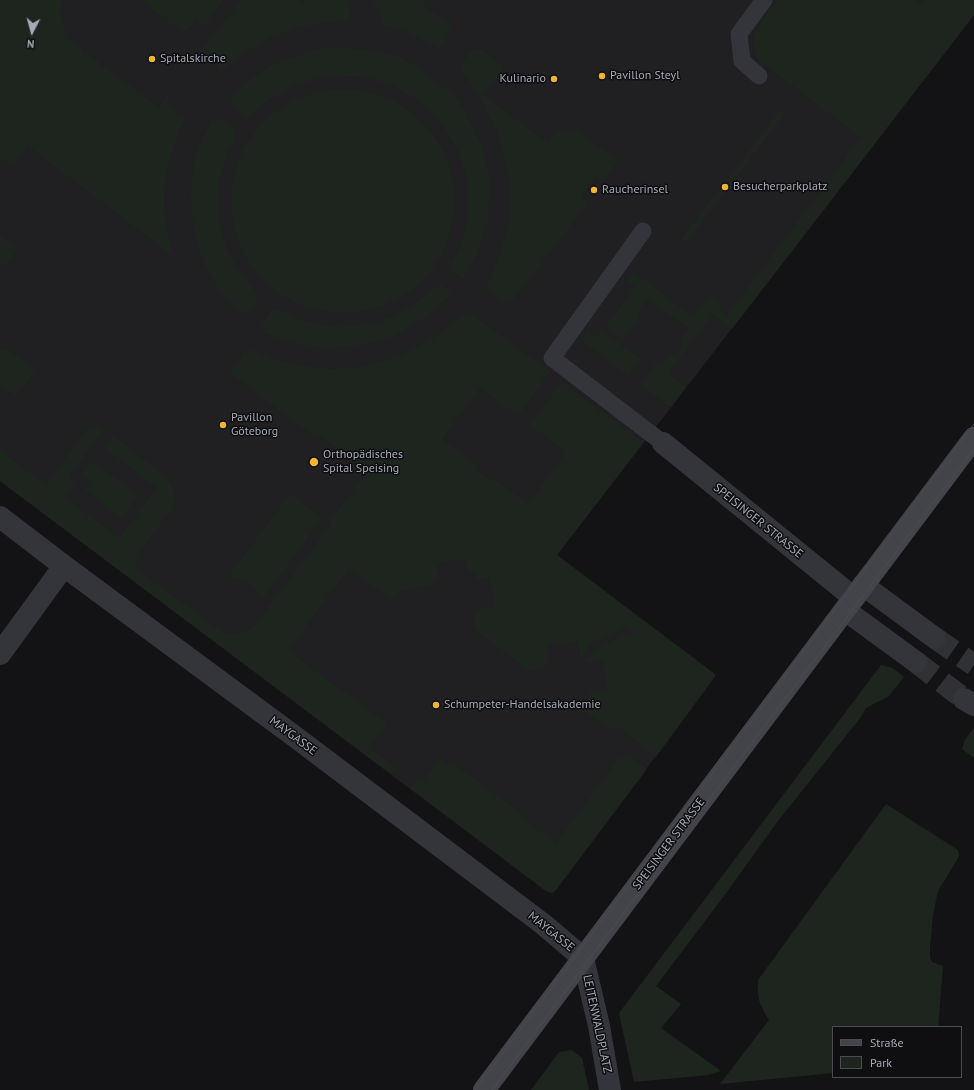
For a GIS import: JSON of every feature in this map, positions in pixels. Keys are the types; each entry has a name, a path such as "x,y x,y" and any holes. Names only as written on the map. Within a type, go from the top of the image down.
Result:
{"main road":[{"name":"SPEISINGER STRASSE","path":"484,1090 974,438"}],"street":[{"name":"SPEISINGER STRASSE","path":"663,443 854,598"},
{"name":"MAYGASSE","path":"0,517 543,924 583,958"},
{"path":"0,654 64,566"},
{"path":"854,598 935,638"},
{"path":"854,598 916,662"},
{"name":"LEITENWALDPLATZ","path":"583,958 599,1026 610,1090"}],"lane":[{"path":"759,76 742,62 739,34 764,0"},
{"path":"643,231 552,358 663,443"}],"shaded area":[{"name":"Orthopädisches Spital Speising","path":"0,0 974,0 974,15 557,555 716,675 556,890 552,893 546,891 0,481"}],"green space":[{"path":"0,0 63,0 60,12 66,33 64,35 83,50 82,51 85,54 86,52 101,64 100,66 105,67 119,77 118,79 121,81 123,80 137,90 136,92 139,95 141,93 158,108 170,93 172,94 165,104 180,115 181,114 186,117 170,159 164,193 165,216 173,256 28,146 14,167 0,158"},
{"path":"140,0 224,0 204,26 196,20 186,32 167,21 168,19 165,17 163,18 150,7 150,5"},
{"path":"241,0 300,0 302,2 309,0 348,0 350,13 348,21 322,23 295,28 266,40 241,55 221,71 216,67 218,65 203,54 204,52 202,50"},
{"path":"373,0 421,0 425,3 424,5 452,27 452,30 439,49 412,34 383,25"},
{"path":"778,0 915,0 920,4 924,0 974,0 974,15 732,329 713,315 668,373 686,387 671,407 641,385 656,363 661,366 669,356 676,355 682,349 680,340 689,328 648,299 636,315 640,318 624,340 605,327 635,287 627,281 634,272 693,317 711,294 726,316 861,137 757,59 754,48 754,40 758,27"},
{"path":"324,48 363,49 382,52 404,59 424,70 422,72 446,89 448,87 464,109 482,146 490,183 488,219 478,252 463,279 452,272 450,266 460,248 468,216 468,184 459,152 442,124 418,100 390,84 358,76 325,77 295,85 265,102 250,116 244,115 229,104 233,97 232,96 252,78 271,66"},
{"path":"473,48 476,50 482,49 505,67 483,95 548,143 556,133 561,130 569,132 573,135 577,130 618,161 603,181 596,176 581,196 589,202 511,303 505,303 488,290 487,285 499,257 509,221 509,181 500,139 481,98 460,70 463,66 461,64"},
{"path":"332,89 354,89 386,97 396,102 414,114 430,130 447,158 453,179 455,201 453,223 447,244 430,272 414,288 386,305 354,313 332,313 300,305 290,300 272,288 256,272 239,244 231,212 231,190 239,158 244,148 256,130 272,114 300,97"},
{"path":"780,110 785,113 686,243 681,239"},
{"path":"218,117 235,130 236,137 227,153 218,185 218,218 227,250 244,278 258,294 257,300 246,315 241,311 239,312 223,296 209,273 196,239 192,220 191,184 194,165 202,140 213,120 215,122"},
{"path":"0,236 18,249 7,264 0,264"},
{"path":"441,285 452,293 422,320 394,336 362,345 329,348 295,344 262,333 265,329 261,325 271,310 279,310 304,321 319,325 352,326 368,324 383,320 406,310"},
{"path":"466,314 473,315 550,372 518,416 480,388 442,439 476,465 474,468 491,480 493,478 528,504 566,452 530,425 562,382 643,443 557,555 716,675 656,757 619,727 608,729 588,713 586,701 591,692 607,690 602,660 586,661 598,648 626,634 629,635 632,629 625,625 623,629 592,643 581,657 577,642 547,646 550,660 544,668 529,671 475,629 475,615 480,608 495,606 490,578 475,579 476,576 470,571 468,573 466,559 437,563 438,577 432,585 398,591 391,600 349,568 288,651 388,724 369,748 396,768 391,774 0,481 0,450 46,485 92,422 103,430 68,478 75,483 66,498 119,538 157,488 105,448 113,437 116,438 166,477 172,487 175,499 173,507 136,557 136,564 139,571 223,632 236,634 246,631 254,626 332,523 330,520 368,471 320,436 317,438 230,373 245,351 247,353 250,349 271,358 291,364 330,369 367,366 403,354 435,337 452,322"},
{"path":"602,331 641,359 628,375 582,341 588,332 596,338"},
{"path":"0,349 13,353 35,371 16,396 0,384"},
{"path":"92,461 138,495 122,518 84,490 90,481 82,475"},
{"path":"290,494 322,518 263,599 249,582 234,578 227,578"},
{"path":"881,665 893,668 904,677 889,696 866,708 861,717 778,821 656,986 681,1004 661,1028 721,1071 708,1075 634,1082 619,1013"},
{"path":"974,727 974,758 962,749 965,740"},
{"path":"631,756 647,769 556,890 552,893 546,891 410,788 415,781 423,781 441,758 452,766 454,764 525,816 523,819 556,843 619,758"},
{"path":"886,804 958,850 959,856 938,891 933,915 930,957 932,962 943,966 938,1026 832,1026 832,1073 720,1084 769,1020 759,1001 758,980"},
{"path":"572,1050 582,1058 589,1090 531,1090 559,1052"}],"tunnel":[{"path":"935,638 974,665"},
{"path":"916,662 964,699"}],"tram line":[{"path":"475,1090 974,424"},
{"path":"492,1090 604,939 974,449"}],"place":[{"name":"Spitalskirche","path":"152,59"},
{"name":"Pavillon Steyl","path":"602,76"},
{"name":"Kulinario","path":"554,79"},
{"name":"Besucherparkplatz","path":"725,187"},
{"name":"Raucherinsel","path":"594,190"},
{"name":"Pavillon Göteborg","path":"223,425"},
{"name":"Orthopädisches Spital Speising","path":"314,462"},
{"name":"Schumpeter-Handelsakademie","path":"436,705"}]}
